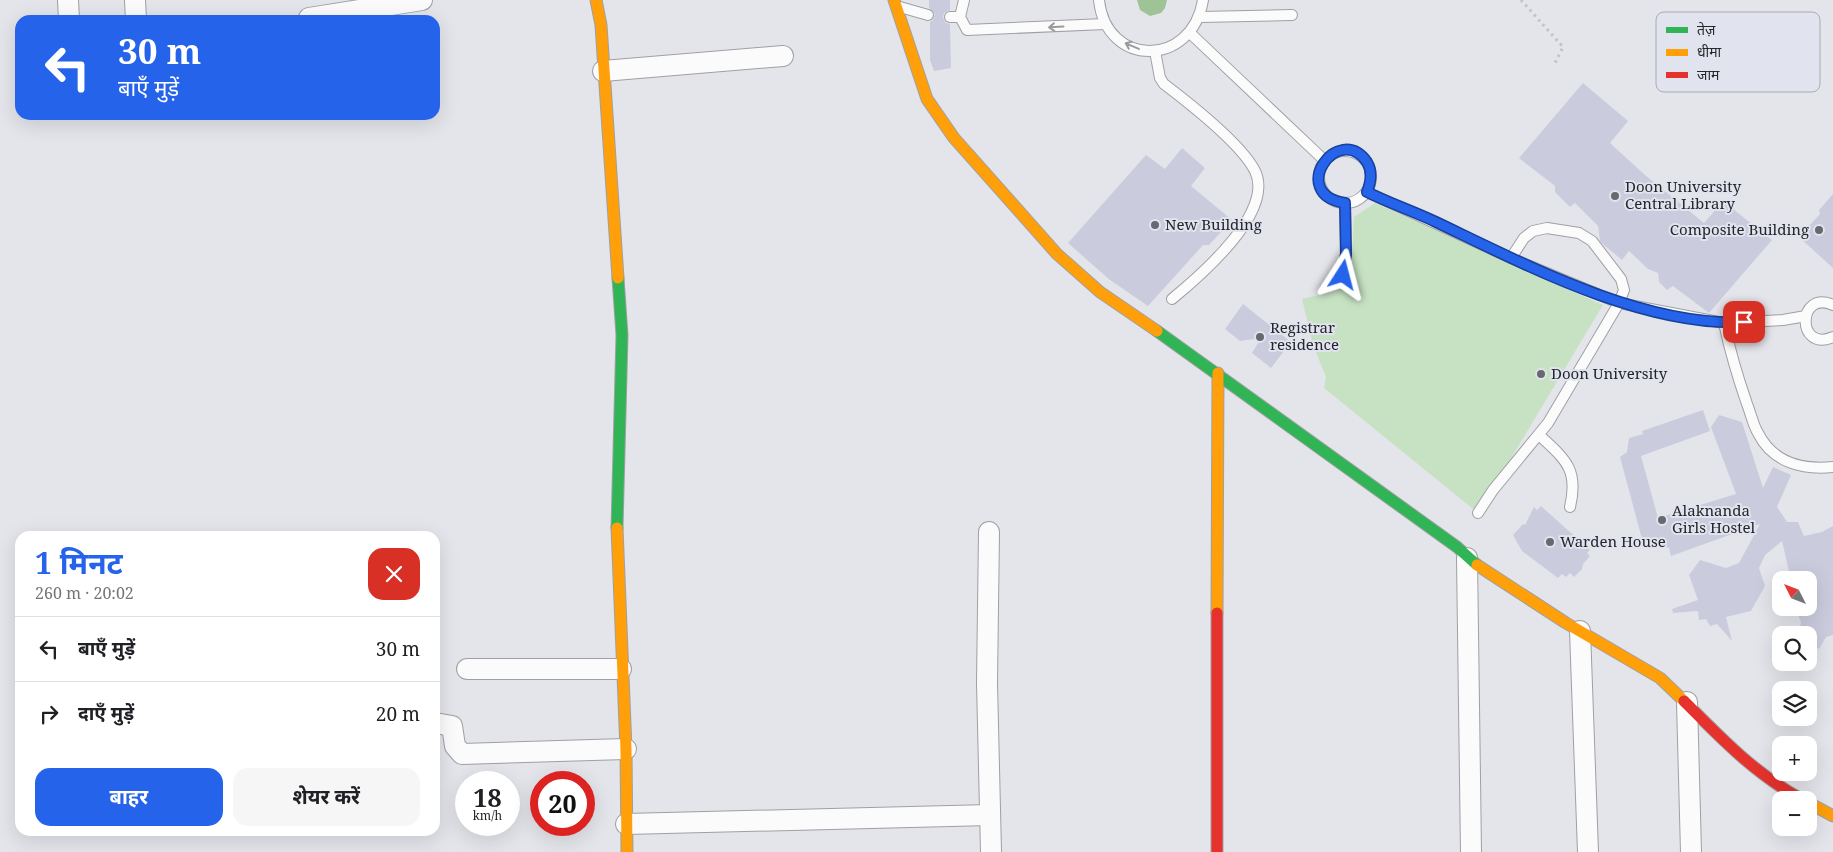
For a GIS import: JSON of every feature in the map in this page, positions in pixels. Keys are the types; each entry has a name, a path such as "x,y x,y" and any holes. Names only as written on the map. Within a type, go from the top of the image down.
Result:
{"street":[{"path":"68,0 69,15"},
{"path":"136,0 136,15"},
{"path":"328,15 422,0"},
{"path":"596,0 601,25 622,334 616,508 621,668 626,749 627,852"},
{"path":"895,3 927,99 954,138 1057,254 1100,292 1218,373 1457,547 1467,558 1580,631 1660,678 1687,702 1744,761 1775,785 1786,791"},
{"path":"603,71 783,56"},
{"path":"1217,852 1218,373"},
{"path":"989,532 988,682 991,852"},
{"path":"1467,558 1471,852"},
{"path":"1580,631 1588,852"},
{"path":"467,669 621,668"},
{"path":"1687,702 1691,852"},
{"path":"440,724 452,726 455,746 462,754 626,749"},
{"path":"1817,807 1833,816"},
{"path":"626,824 990,815"}],"lane":[{"path":"964,0 956,17 967,30 1105,24"},
{"path":"1099,0 1105,24 1117,40 1135,49 1155,51 1173,46 1190,33 1200,17 1203,0"},
{"path":"895,3 928,15"},
{"path":"1200,17 1292,15"},
{"path":"1190,33 1324,160"},
{"path":"1155,51 1160,78 1164,84 1198,111 1241,152 1254,171 1258,181 1250,215 1236,239 1172,299"},
{"path":"1340,151 1357,153 1369,166 1370,184 1367,192 1353,202 1336,202 1323,192 1318,176 1324,160 1340,151"},
{"path":"1367,192 1511,258 1619,303 1724,323 1783,320 1806,316"},
{"path":"1334,283 1343,275 1346,254 1345,203"},
{"path":"1478,513 1493,490 1539,435 1572,386 1619,303 1624,290 1621,278 1592,241 1579,233 1547,228 1533,232 1524,238 1511,258"},
{"path":"1833,305 1819,303 1809,309 1805,326 1811,335 1822,340 1833,338"},
{"path":"1724,323 1738,379 1757,432 1765,446 1793,465 1811,469 1833,467"},
{"path":"1539,435 1567,461 1574,491 1570,507"}],"path":[{"path":"1521,0 1563,47 1555,63"}],"shaded area":[{"path":"1137,0 1167,0 1165,8 1161,13 1150,16 1140,10"},
{"path":"1375,203 1603,305 1478,513 1324,388 1326,377 1313,345 1302,299 1332,292 1351,268 1354,217"}],"building":[{"path":"929,0 950,0 950,10 944,13 943,17 946,23 950,24 951,68 934,71 930,60 930,22 935,14 929,8"},
{"name":"Doon University Central Library","path":"1583,83 1628,121 1610,143 1645,175 1704,223 1723,201 1772,240 1709,313 1673,286 1667,290 1659,282 1658,273 1648,269 1629,251 1622,260 1600,241 1598,226 1575,203 1570,207 1555,192 1555,186 1519,158"},
{"name":"New Building","path":"1182,148 1205,168 1191,186 1232,220 1209,245 1203,245 1148,306 1110,280 1068,243 1146,155 1165,169"},
{"name":"Composite Building","path":"1833,194 1833,268 1799,237 1820,214 1819,210"},
{"name":"Registrar residence","path":"1243,304 1291,342 1271,368 1252,353 1261,338 1240,341 1225,329"},
{"name":"Alaknanda Girls Hostel","path":"1703,410 1710,431 1641,456 1658,518 1736,494 1711,427 1719,415 1742,422 1763,488 1773,467 1791,475 1777,507 1787,522 1798,522 1804,536 1822,532 1833,526 1833,635 1826,637 1819,649 1817,648 1817,626 1800,626 1798,616 1818,616 1818,571 1789,571 1782,541 1765,555 1759,568 1765,586 1751,611 1726,617 1732,641 1717,624 1710,626 1706,619 1699,620 1698,611 1673,613 1672,609 1698,600 1689,575 1700,560 1726,568 1739,563 1760,524 1671,556 1669,548 1642,539 1620,457 1627,452 1629,438 1643,434 1642,431"},
{"name":"Warden House","path":"1541,506 1590,550 1587,553 1590,556 1583,564 1582,569 1574,577 1570,573 1566,577 1562,574 1558,578 1522,551 1513,535 1523,524 1525,525 1534,507 1537,510"}],"traffic: fast":[{"path":"617,528 622,335 618,278"},
{"path":"1157,331 1457,547 1477,565"}],"traffic: slow":[{"path":"596,0 601,25 618,278"},
{"path":"894,0 927,99 954,138 1057,254 1100,292 1157,331"},
{"path":"1217,613 1218,373"},
{"path":"617,528 626,749 627,852"},
{"path":"1477,565 1566,623 1660,678 1684,701"},
{"path":"1817,807 1833,816"}],"traffic: jam":[{"path":"1217,613 1217,852"},
{"path":"1684,701 1754,767 1788,791"}],"place":[{"name":"Doon University Central Library","path":"1615,196"},
{"name":"New Building","path":"1155,225"},
{"name":"Composite Building","path":"1819,230"},
{"name":"Registrar residence","path":"1260,337"},
{"name":"Doon University","path":"1541,374"},
{"name":"Alaknanda Girls Hostel","path":"1662,520"},
{"name":"Warden House","path":"1550,542"}],"route":[{"path":"1343,275 1346,254 1345,203 1336,202 1329,198 1323,192 1318,176 1324,160 1331,154 1348,151 1357,153 1364,158 1369,166 1371,175 1367,192 1428,218 1511,258 1619,303 1724,323 1744,322"}]}
